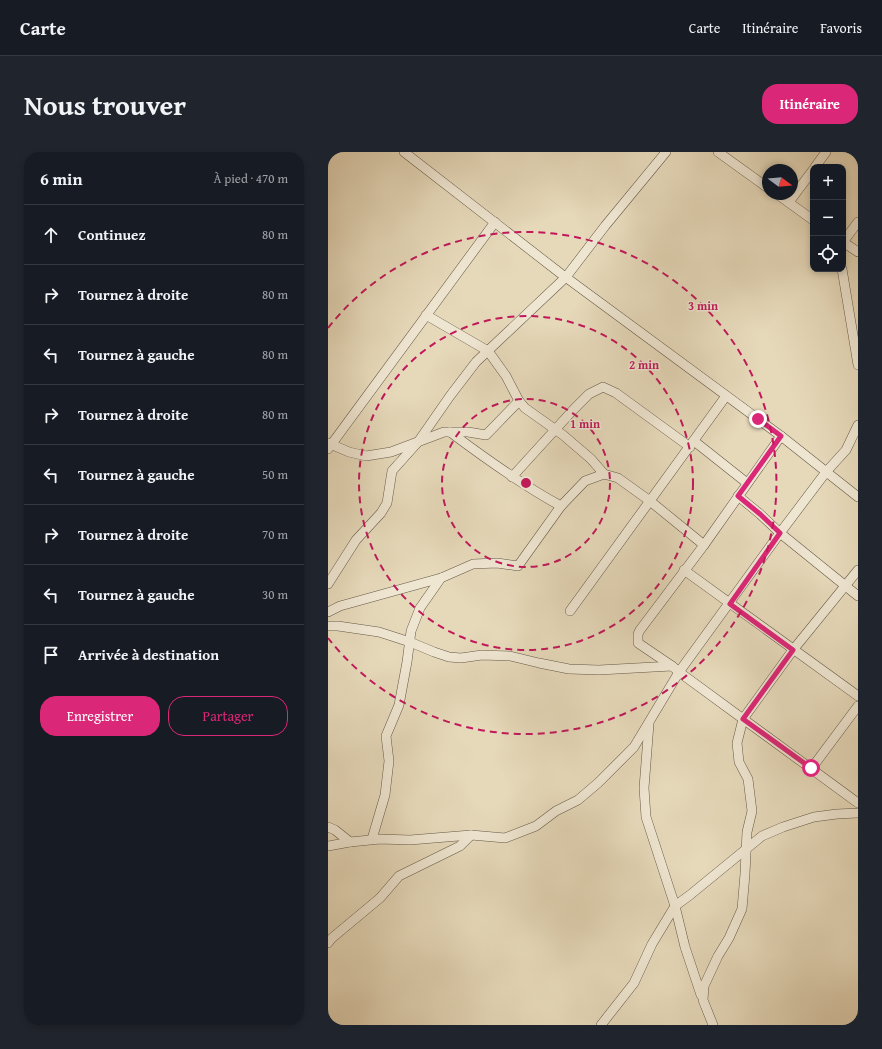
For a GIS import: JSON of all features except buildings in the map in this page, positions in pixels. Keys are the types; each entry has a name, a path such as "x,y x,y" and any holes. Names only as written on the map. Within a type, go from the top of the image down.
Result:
{"street":[{"path":"404,152 566,277 781,436 858,497"},
{"path":"328,584 356,540 381,513 387,503 392,471 418,442 476,362 566,277 605,226 666,152"},
{"path":"718,152 762,184"},
{"path":"817,164 826,152"},
{"path":"789,202 810,174"},
{"path":"786,200 810,218"},
{"path":"495,222 329,445 366,456 391,452 444,432 468,432 486,435 519,401"},
{"path":"858,222 843,242 858,252"},
{"path":"842,272 858,365"},
{"path":"426,315 488,351 506,376 519,401 525,408 555,429 591,458 604,474 618,478 650,501 704,546"},
{"path":"512,477 589,394 603,387 616,393 747,483"},
{"path":"570,611 726,396"},
{"path":"328,846 372,839 410,840 471,835 505,838 536,826 556,811 578,800 598,783 634,747 649,723 676,669 730,604 780,533 826,472 846,450 858,425"},
{"path":"450,432 512,477 536,493 561,506"},
{"path":"781,436 704,546 684,570 638,634 638,643 676,669 858,803"},
{"path":"328,612 340,606 441,578 474,564 497,563 518,566 561,506 585,482 604,474"},
{"path":"738,496 780,533 858,596"},
{"path":"684,570 858,696"},
{"path":"703,1000 704,986 718,956 730,938 742,909 747,832 752,811 748,779 738,762 737,743 743,719 793,650 858,570"},
{"path":"372,839 385,795 389,761 386,736 399,705 408,662 411,631 420,608 441,578"},
{"path":"328,626 379,632 449,657 461,658 482,655 510,656 539,664 569,669 676,669"},
{"path":"811,768 858,706"},
{"path":"649,723 644,788 646,817 675,906 703,1000 713,1025"},
{"path":"601,1025 634,984 652,944 675,906 762,836 783,827 814,817 858,813"},
{"path":"328,827 335,830 350,842"},
{"path":"328,944 332,938 380,898 399,876 460,846 471,835"}],"route":[{"path":"758,419 781,436 738,496 780,533 730,604 793,650 743,719 811,768"}]}
